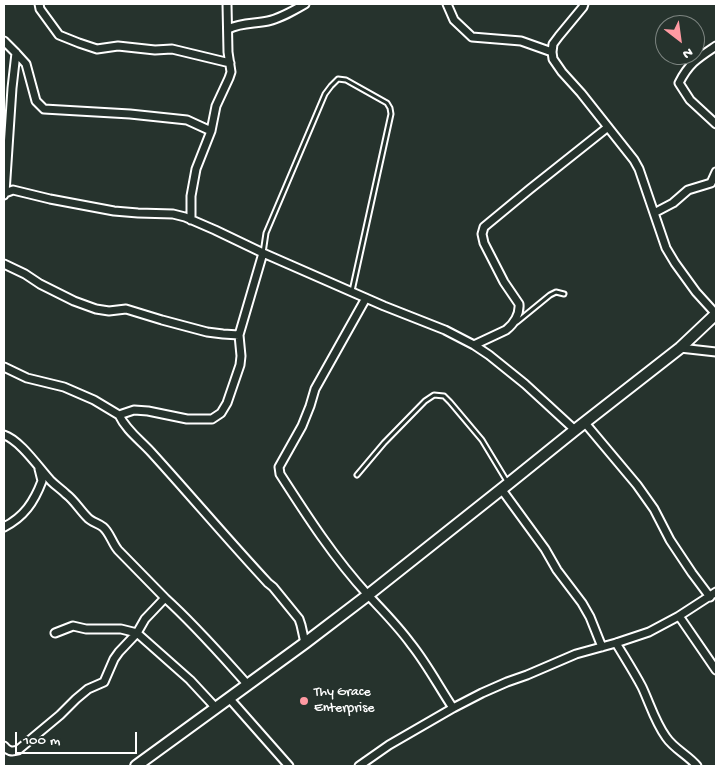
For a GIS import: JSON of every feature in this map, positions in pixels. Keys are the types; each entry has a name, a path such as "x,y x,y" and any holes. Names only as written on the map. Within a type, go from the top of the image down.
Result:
{"street":[{"path":"39,4 40,9 59,34 97,49 118,46 172,50 230,63"},
{"path":"191,220 196,169 211,131 216,106 229,78 227,4"},
{"path":"228,29 246,23 269,21 305,4"},
{"path":"447,4 454,20 472,37 521,41 552,52"},
{"path":"136,766 368,595 680,348 715,318 666,248 639,169 634,160 552,59 553,44 585,4"},
{"path":"4,41 26,64 36,101 44,109 130,114 187,120 211,131"},
{"path":"716,46 689,66 679,83 690,100 716,124"},
{"path":"16,53 4,194 13,190 100,208 138,213 172,214 191,220 366,298 446,330 474,345 525,384 575,430"},
{"path":"474,345 506,330 519,312 519,304 504,282 484,243 482,234 484,227 608,127"},
{"path":"654,213 673,203 688,190 714,182 716,172"},
{"path":"119,415 134,410 187,419 212,419 220,412 227,403 237,376 241,356 239,335 263,253"},
{"path":"4,264 74,301 96,309 109,311 126,309 207,332 239,335"},
{"path":"366,298 315,389 302,426 281,463 279,471 314,525 342,563 413,646 453,708"},
{"path":"680,348 716,352"},
{"path":"4,367 27,378 64,387 94,400 119,415 130,431 273,587 299,619 305,643"},
{"path":"359,766 390,745 453,708 501,684 576,654 650,632 713,595 692,572 670,540 638,485 585,422"},
{"path":"4,435 20,445 53,483 87,517 106,530 113,545 205,637 248,685"},
{"path":"4,527 14,522 23,514 37,492 42,481 38,466"},
{"path":"505,487 557,570 590,617 602,647"},
{"path":"4,746 9,751 18,750 88,689 104,682 114,659 165,598"},
{"path":"679,616 716,670"},
{"path":"55,633 73,626 86,629 121,629 137,633 190,680 216,708"},
{"path":"616,643 642,687 665,736 671,744 690,758 697,766"},
{"path":"229,698 289,766"}],"lane":[{"path":"263,253 266,233 325,94 338,80 346,80 387,103 391,114 351,291"},
{"path":"510,327 550,295 556,292 564,294"},
{"path":"357,475 384,443 425,401 434,395 444,396 482,440 505,487"}],"place":[{"name":"Thy Grace Enterprise","path":"304,701"}]}
